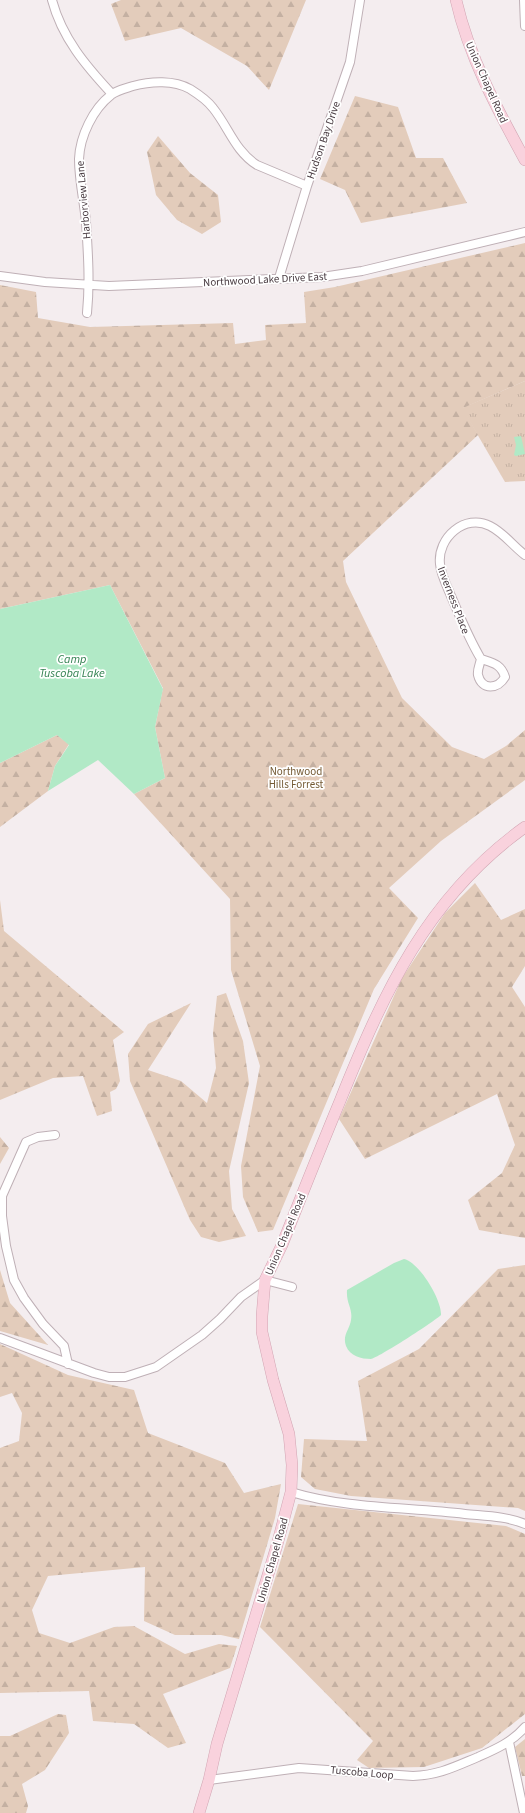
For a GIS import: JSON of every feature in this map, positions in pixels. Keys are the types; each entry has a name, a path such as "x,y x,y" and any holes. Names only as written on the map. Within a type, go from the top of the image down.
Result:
{"street":[{"path":"52,0 58,17 72,46 86,66 112,94"},
{"name":"Hudson Bay Drive","path":"279,278 350,62 360,0"},
{"name":"Union Chapel Road","path":"456,0 467,39 489,91 525,160"},
{"path":"525,0 525,26"},
{"name":"Harborview Lane","path":"87,313 90,284 79,157 88,126 96,111 112,94 143,83 174,84 189,88 202,97 213,108 238,149 250,161 308,186"},
{"name":"Northwood Lake Drive East","path":"0,276 46,282 109,286 338,276 525,232"},
{"name":"Inverness Place","path":"481,659 461,621 440,568 441,552 447,537 452,531 466,524 482,523 503,534 525,555"},
{"name":"Union Chapel Road","path":"199,1813 209,1780 217,1744 277,1545 291,1492 292,1465 289,1434 273,1380 262,1332 265,1280 284,1238 371,1026 404,962 440,908 461,884 495,850 525,827"},
{"path":"55,1135 26,1142 2,1196 2,1216 6,1246 14,1280 24,1298 43,1324 64,1346 68,1364"},
{"path":"0,1338 94,1373 109,1377 125,1377 148,1370 176,1354 202,1335 241,1297 265,1280 292,1287"},
{"path":"291,1492 332,1502 484,1516 510,1519 525,1524"},
{"name":"Tuscoba Loop","path":"209,1780 299,1768 413,1776 429,1775 464,1764 508,1742 525,1727"},
{"path":"508,1742 524,1813"}],"green space":[{"path":"121,0 306,0 269,90 247,66 181,28 125,41 111,4"},
{"path":"355,96 398,107 416,158 443,158 467,203 361,223 345,190 320,179"},
{"path":"158,136 190,173 218,195 221,222 202,234 177,220 156,195 147,152"},
{"name":"Northwood Hills Forrest","path":"525,243 525,381 463,408 478,435 343,561 346,582 402,698 452,747 484,759 506,746 525,730 525,780 441,841 389,888 418,918 374,989 273,1230 258,1232 243,1197 241,1166 260,1066 231,970 230,899 134,794 165,778 155,727 163,688 110,585 0,609 0,285 36,292 38,318 90,327 233,323 235,344 266,340 265,325 306,323 304,292 335,287"},
{"path":"525,381 525,481 505,482 462,408"},
{"path":"57,735 69,744 55,766 48,791 0,827 0,763"},
{"path":"475,883 501,920 525,909 525,966 512,987 525,1007 525,1238 479,1230 468,1200 502,1173 515,1145 497,1094 365,1159 339,1119 402,978 445,913"},
{"path":"0,900 4,931 124,1032 113,1040 120,1081 116,1089 110,1092 112,1111 97,1116 83,1076 53,1078 0,1100"},
{"path":"226,993 243,1041 249,1083 229,1171 232,1209 246,1236 219,1242 201,1237 190,1220 130,1081 128,1054 148,1024 191,1003 148,1070 181,1081 207,1103 216,1068 213,1033 217,996"},
{"path":"0,1137 9,1148 0,1164"},
{"path":"525,1265 525,1511 518,1508 351,1496 315,1489 301,1477 304,1439 367,1441 358,1381 419,1349 498,1269"},
{"path":"0,1270 10,1303 48,1345 0,1331"},
{"path":"0,1344 68,1375 134,1390 148,1433 225,1463 244,1493 281,1484 275,1518 239,1639 221,1635 175,1635 144,1621 145,1567 48,1576 32,1610 39,1633 70,1643 114,1627 134,1626 185,1654 219,1644 237,1646 230,1668 163,1694 186,1743 168,1748 134,1724 93,1721 89,1691 0,1693 0,1448 19,1441 22,1413 12,1393 0,1397"},
{"path":"298,1504 506,1526 525,1534 525,1714 482,1748 424,1767 369,1768 357,1760 373,1741 260,1627"},
{"path":"58,1714 66,1715 69,1733 45,1770 22,1784 28,1806 26,1813 0,1813 0,1736 10,1736"},
{"path":"525,1739 525,1776 522,1776 515,1747"}],"water":[{"path":"521,436 525,454 516,456 514,455 516,445 514,437"},
{"name":"Camp Tuscoba Lake","path":"110,585 163,689 155,727 165,778 134,794 98,760 48,791 55,766 69,745 57,735 0,763 0,609"},
{"path":"404,1259 410,1262 423,1274 438,1300 441,1315 376,1357 367,1359 353,1355 346,1346 345,1342 351,1316 347,1299 347,1290 394,1263"}]}
